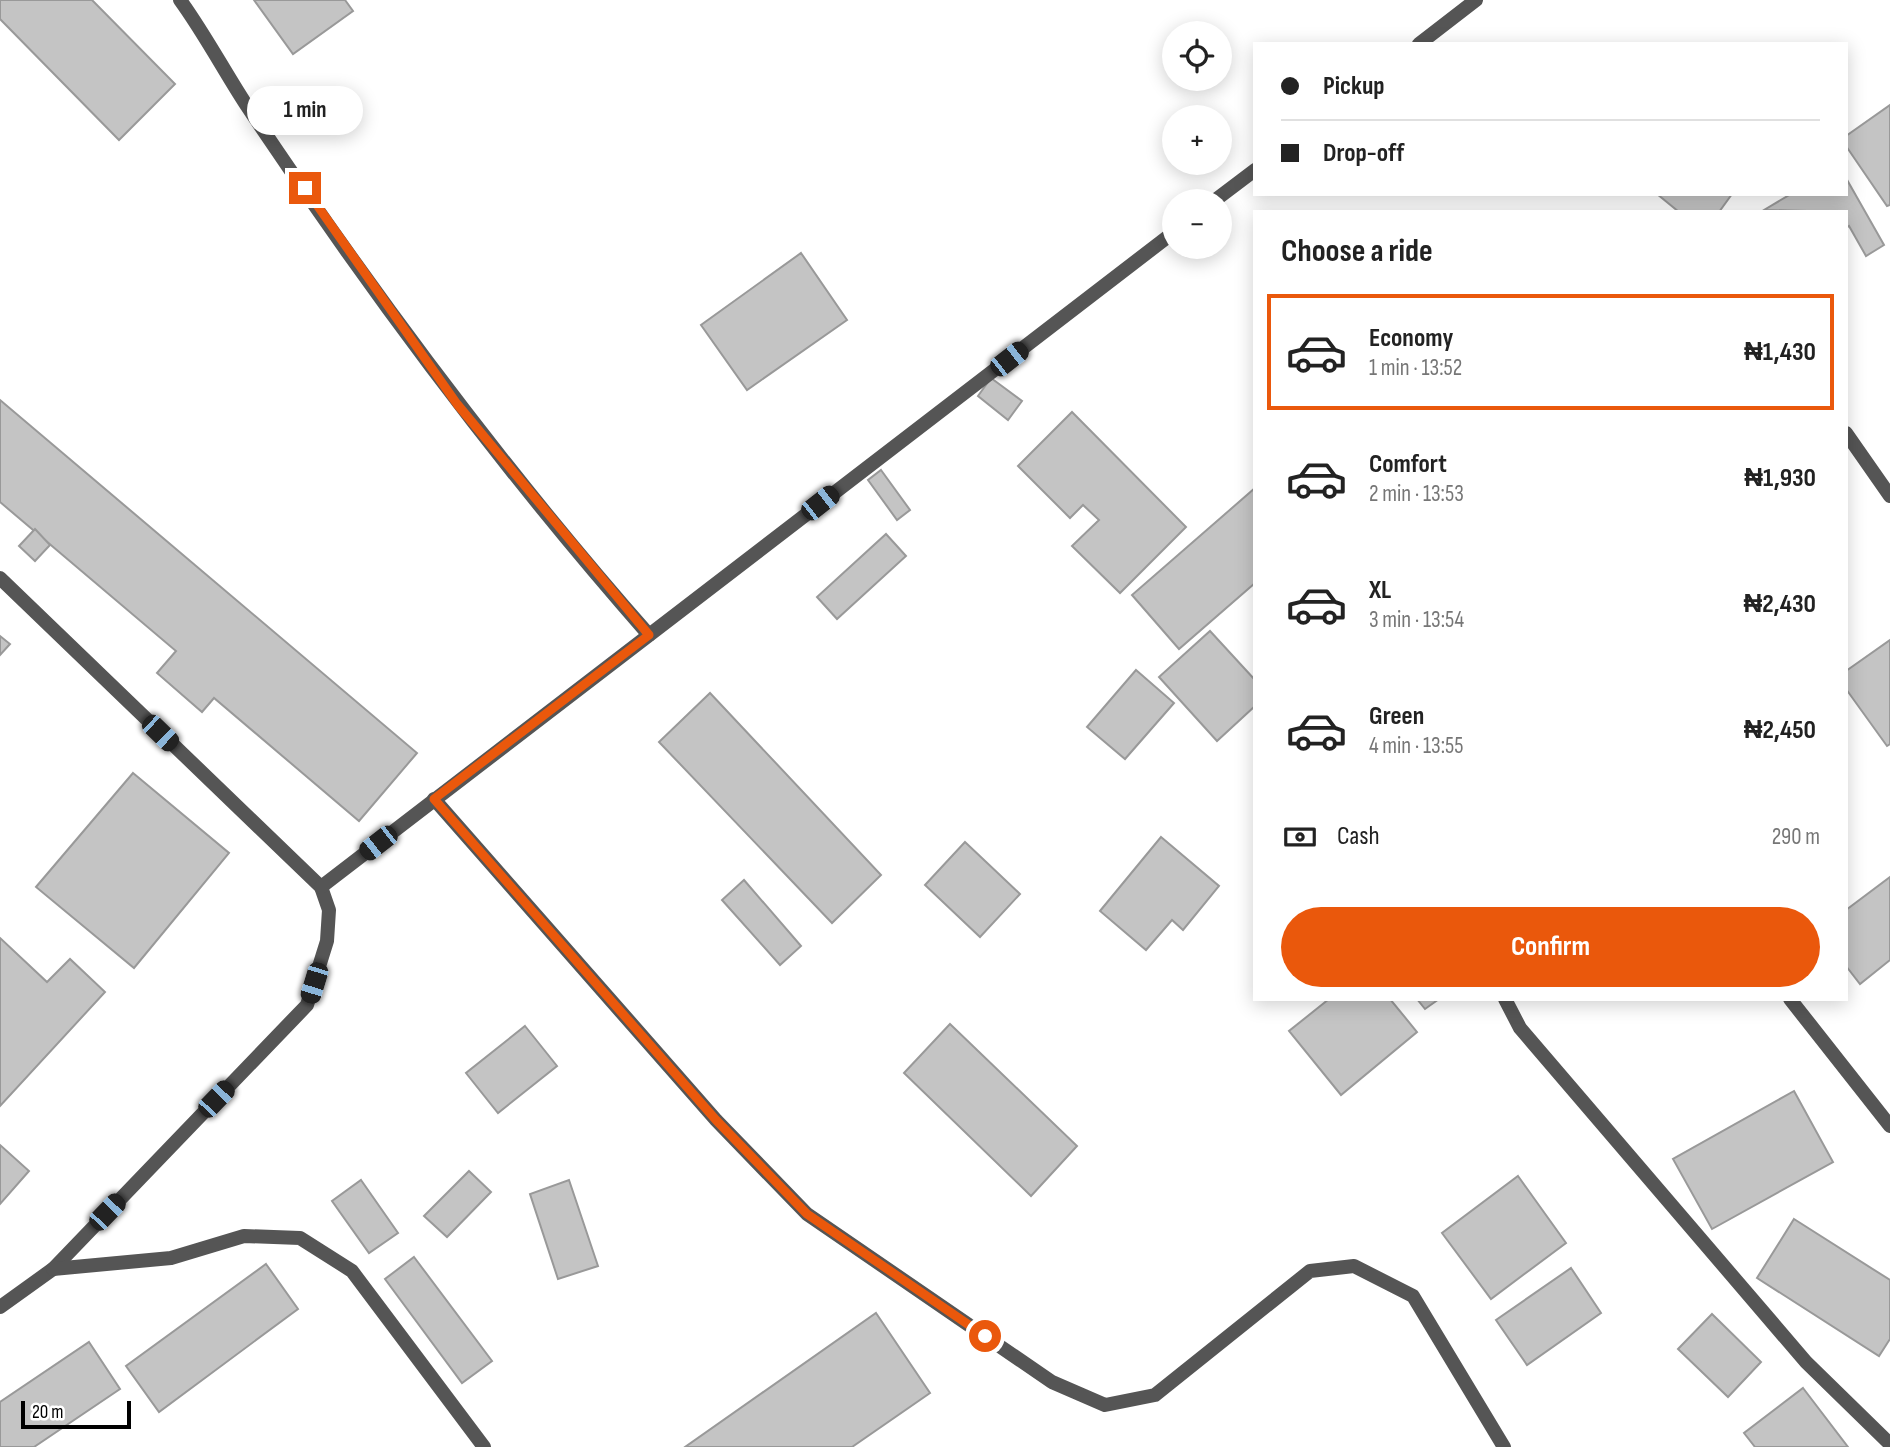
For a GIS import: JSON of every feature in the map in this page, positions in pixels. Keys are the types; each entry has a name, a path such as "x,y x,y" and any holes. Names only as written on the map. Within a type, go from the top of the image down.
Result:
{"street":[{"path":"180,0 209,41 244,101 457,404 649,635"},
{"path":"1422,42 1476,0"},
{"path":"1230,189 1253,172"},
{"path":"321,887 1162,241"},
{"path":"1848,436 1890,496"},
{"path":"0,578 321,887 329,911 327,941 307,1004 53,1269 0,1307"},
{"path":"434,799 716,1120 807,1214 1052,1382 1105,1405 1155,1395 1310,1271 1354,1266 1413,1296 1504,1447"},
{"path":"1506,1001 1520,1028 1806,1362 1890,1444"},
{"path":"1792,1001 1890,1126"},
{"path":"53,1269 171,1258 244,1236 300,1238 352,1270 484,1447"}],"building":[{"path":"0,0 92,0 175,84 119,140 0,19"},
{"path":"254,0 345,0 353,11 293,54"},
{"path":"1890,105 1890,205 1887,206 1848,149 1848,135"},
{"path":"1848,182 1884,245 1866,256 1848,227 1848,210 1764,210 1788,196 1848,196"},
{"path":"1659,196 1731,196 1720,210 1677,210"},
{"path":"801,253 847,320 747,390 701,325"},
{"path":"991,378 1022,401 1008,420 978,396"},
{"path":"0,400 417,753 359,821 214,698 202,712 157,673 176,651 0,502"},
{"path":"1072,412 1186,527 1120,593 1072,546 1099,520 1083,505 1070,518 1018,466"},
{"path":"881,470 910,510 897,520 868,480"},
{"path":"1253,490 1253,585 1179,649 1132,595"},
{"path":"35,529 50,545 35,561 19,546"},
{"path":"886,534 906,556 837,619 817,597"},
{"path":"1210,631 1253,678 1253,708 1217,741 1159,677"},
{"path":"0,636 10,644 0,655"},
{"path":"1890,640 1890,744 1887,746 1848,692 1848,670"},
{"path":"1136,670 1174,703 1125,759 1087,727"},
{"path":"710,693 881,875 832,923 659,742"},
{"path":"133,773 229,853 134,968 36,887"},
{"path":"1161,837 1219,886 1183,930 1172,920 1146,950 1100,911"},
{"path":"965,842 1020,894 980,937 925,885"},
{"path":"1890,877 1890,960 1860,984 1848,969 1848,908"},
{"path":"744,880 801,946 780,965 722,900"},
{"path":"0,938 47,982 70,959 105,992 0,1106"},
{"path":"1326,1001 1392,1001 1417,1032 1341,1095 1289,1031"},
{"path":"1419,1001 1436,1001 1425,1009"},
{"path":"950,1024 1077,1146 1031,1196 904,1073"},
{"path":"525,1026 557,1066 498,1113 466,1073"},
{"path":"1794,1091 1833,1162 1712,1229 1673,1159"},
{"path":"0,1145 29,1171 0,1204"},
{"path":"469,1171 491,1192 447,1237 424,1216"},
{"path":"1518,1176 1566,1243 1491,1299 1442,1233"},
{"path":"361,1180 398,1233 369,1253 332,1201"},
{"path":"569,1180 598,1266 558,1279 530,1194"},
{"path":"1794,1219 1890,1280 1890,1339 1879,1356 1757,1278"},
{"path":"414,1257 492,1361 462,1383 385,1279"},
{"path":"266,1264 298,1309 159,1412 126,1366"},
{"path":"1571,1268 1601,1313 1527,1365 1496,1320"},
{"path":"876,1313 930,1393 852,1447 685,1447"},
{"path":"1712,1314 1761,1362 1728,1397 1678,1349"},
{"path":"89,1342 120,1389 34,1447 0,1447 0,1402"},
{"path":"1803,1388 1848,1447 1755,1447 1744,1433"}],"route":[{"path":"305,188 457,404 649,635 434,799 716,1120 807,1214 985,1336"}]}
